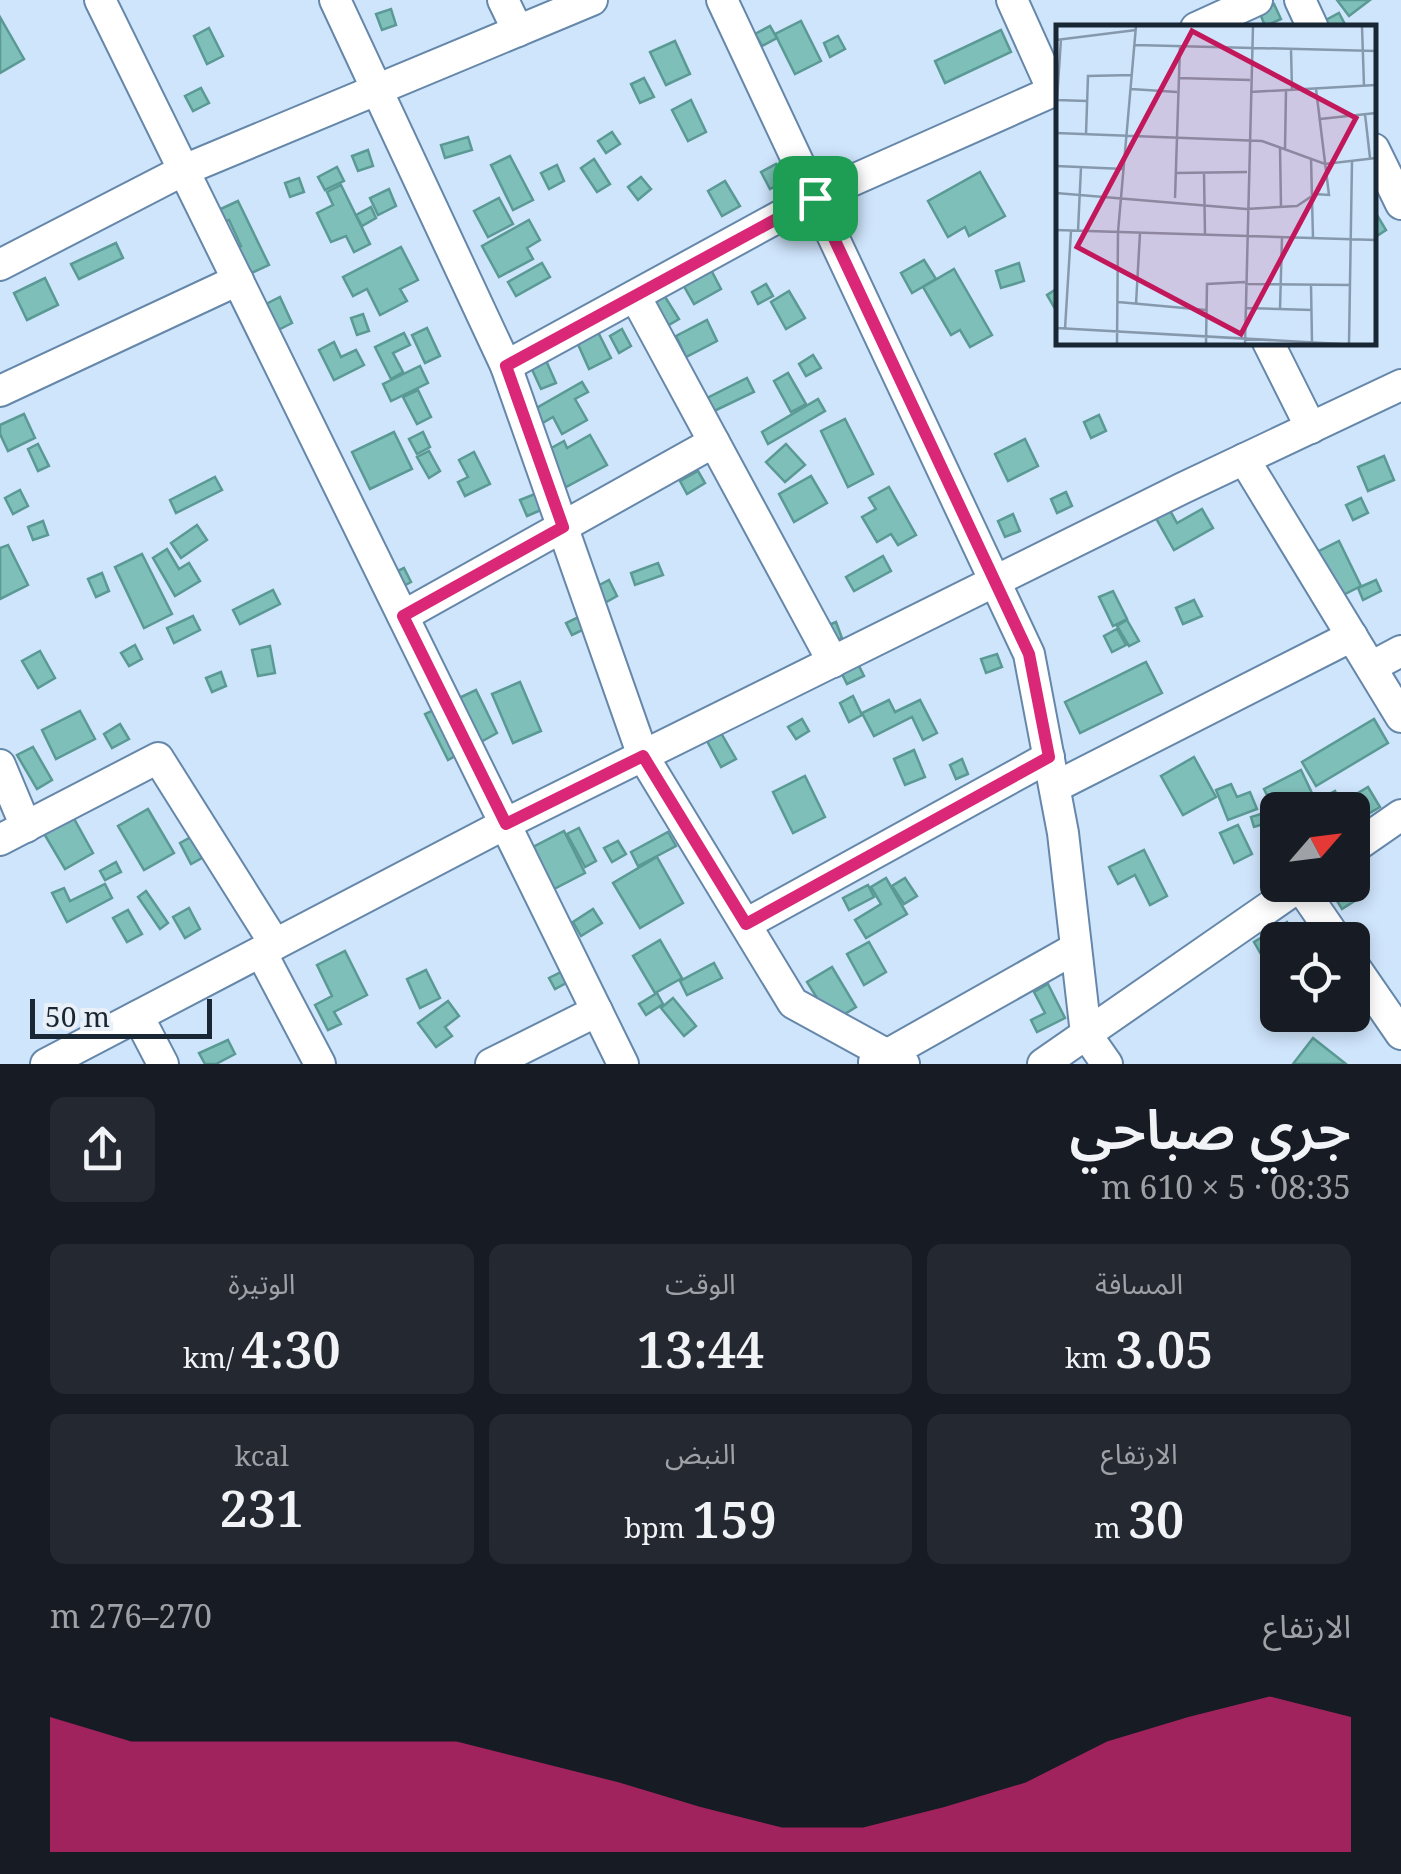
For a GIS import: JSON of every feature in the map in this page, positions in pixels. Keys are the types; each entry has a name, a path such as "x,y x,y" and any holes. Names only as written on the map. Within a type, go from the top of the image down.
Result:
{"street":[{"path":"100,0 624,1064"},
{"path":"334,0 506,366 643,756 794,1003 888,1061 1076,948"},
{"path":"504,0 518,30"},
{"path":"0,266 184,170 592,0"},
{"path":"722,0 1029,654 1064,833 1086,1034 1107,1064"},
{"path":"506,366 815,198 1056,90 1012,0"},
{"path":"1203,25 1258,0"},
{"path":"1300,0 1312,25"},
{"path":"1376,153 1401,204"},
{"path":"0,390 238,280"},
{"path":"635,296 833,662"},
{"path":"1270,345 1311,428"},
{"path":"46,1064 506,824 1401,385"},
{"path":"403,616 714,442"},
{"path":"1244,459 1401,717"},
{"path":"746,924 1052,772 1352,636"},
{"path":"1371,667 1401,650"},
{"path":"0,764 13,834 158,758 268,948 320,1064"},
{"path":"1370,837 1401,816"},
{"path":"1042,1064 1276,902"},
{"path":"1370,989 1401,1034"},
{"path":"491,1064 597,1011"},
{"path":"138,1016 163,1064"}],"building":[{"path":"1337,0 1370,0 1349,16"},
{"path":"1274,4 1281,19 1265,25 1259,11"},
{"path":"391,9 396,25 382,30 376,14"},
{"path":"1339,13 1345,25 1326,25 1324,21"},
{"path":"0,17 24,59 0,73"},
{"path":"801,21 821,61 795,74 775,34"},
{"path":"770,26 777,38 762,46 755,34"},
{"path":"209,28 223,56 207,64 194,36"},
{"path":"1001,30 1011,52 945,83 935,61"},
{"path":"838,36 845,49 830,57 824,43"},
{"path":"675,41 690,74 666,85 650,52"},
{"path":"644,78 654,97 640,103 631,84"},
{"path":"201,88 209,103 193,111 185,96"},
{"path":"691,100 706,132 688,141 672,110"},
{"path":"612,132 620,144 606,153 598,141"},
{"path":"468,137 472,150 445,158 441,145"},
{"path":"368,150 373,166 358,171 352,156"},
{"path":"510,156 533,200 513,210 491,165"},
{"path":"594,159 610,184 597,192 581,168"},
{"path":"776,164 785,181 770,189 761,172"},
{"path":"557,165 564,181 549,189 541,173"},
{"path":"337,167 344,181 325,190 318,177"},
{"path":"980,172 1005,216 969,236 965,227 948,237 928,201"},
{"path":"641,177 651,189 638,200 628,187"},
{"path":"299,178 304,192 290,197 285,183"},
{"path":"725,181 740,206 722,216 708,191"},
{"path":"341,185 370,244 354,252 346,236 331,242 317,213 333,205 327,192"},
{"path":"389,189 396,206 378,215 370,198"},
{"path":"851,197 856,209 840,215 836,202"},
{"path":"499,198 513,224 488,237 474,211"},
{"path":"238,201 269,265 247,275 234,249 241,246 229,220 217,226 212,213"},
{"path":"371,207 376,218 362,226 356,215"},
{"path":"1376,213 1386,230 1376,237"},
{"path":"529,220 540,240 527,248 533,259 499,277 482,246"},
{"path":"116,243 123,258 79,279 71,264"},
{"path":"401,247 418,280 400,289 407,301 380,315 367,289 353,296 343,277"},
{"path":"924,260 936,279 912,293 901,273"},
{"path":"542,263 550,277 516,296 508,282"},
{"path":"1019,263 1024,281 1001,288 996,271"},
{"path":"709,266 721,289 694,304 681,281"},
{"path":"954,269 992,335 970,347 960,330 951,335 923,287"},
{"path":"45,278 58,305 27,320 14,293"},
{"path":"766,284 773,296 758,304 752,292"},
{"path":"1056,289 1056,306 1054,307 1047,295"},
{"path":"789,291 805,318 786,329 771,302"},
{"path":"662,292 679,319 662,329 646,302"},
{"path":"280,297 292,323 276,331 264,305"},
{"path":"363,314 369,331 357,335 351,318"},
{"path":"707,320 717,341 686,357 676,336"},
{"path":"427,328 440,356 425,363 412,335"},
{"path":"622,329 631,346 619,353 610,336"},
{"path":"598,332 611,358 589,369 577,342"},
{"path":"404,333 410,345 393,353 403,372 391,379 375,347"},
{"path":"334,342 341,357 356,350 364,365 334,380 319,350"},
{"path":"813,355 821,368 806,376 799,364"},
{"path":"544,356 556,383 541,389 529,363"},
{"path":"420,366 428,383 391,401 383,384"},
{"path":"788,373 806,404 791,412 774,381"},
{"path":"747,378 754,392 710,413 703,400"},
{"path":"582,382 588,392 575,399 587,420 562,434 553,417 534,428 526,414"},
{"path":"418,390 431,417 417,424 403,397"},
{"path":"818,399 825,411 768,444 762,432"},
{"path":"24,414 35,438 8,451 0,425"},
{"path":"1099,415 1106,431 1091,438 1084,422"},
{"path":"845,419 873,474 848,487 821,431"},
{"path":"394,432 412,469 370,489 352,452"},
{"path":"423,432 430,447 417,454 409,439"},
{"path":"590,435 607,465 566,487 546,451 564,441 567,448"},
{"path":"1025,439 1038,466 1008,481 995,454"},
{"path":"38,444 49,466 38,471 28,449"},
{"path":"786,444 805,465 785,482 766,462"},
{"path":"429,451 440,471 429,478 417,457"},
{"path":"474,452 490,484 465,496 458,482 468,477 459,460"},
{"path":"1384,456 1394,480 1368,491 1358,467"},
{"path":"698,471 705,483 687,494 680,481"},
{"path":"811,476 827,503 794,522 779,494"},
{"path":"215,477 222,490 176,513 170,500"},
{"path":"889,487 916,535 898,545 891,534 877,542 862,517 876,509 869,498"},
{"path":"20,490 28,506 13,514 5,498"},
{"path":"1066,492 1072,506 1057,513 1051,499"},
{"path":"535,494 541,510 527,516 520,500"},
{"path":"1163,498 1177,523 1202,509 1213,528 1174,550 1149,506"},
{"path":"1361,498 1368,513 1353,520 1346,505"},
{"path":"1013,514 1020,531 1005,537 998,521"},
{"path":"43,521 48,535 33,540 28,527"},
{"path":"197,525 207,540 181,558 171,543"},
{"path":"1339,541 1361,586 1333,600 1311,555"},
{"path":"8,545 28,585 0,599 0,548"},
{"path":"167,549 179,569 189,563 200,581 175,596 153,558"},
{"path":"142,554 172,614 144,628 115,567"},
{"path":"883,556 891,571 854,591 846,577"},
{"path":"658,563 663,575 635,585 631,573"},
{"path":"404,568 411,582 396,590 389,575"},
{"path":"102,573 109,591 96,597 88,579"},
{"path":"609,580 617,596 601,605 592,589"},
{"path":"1376,580 1381,591 1363,600 1358,588"},
{"path":"273,590 280,604 240,624 233,610"},
{"path":"1113,591 1127,619 1113,626 1099,597"},
{"path":"1194,600 1202,616 1183,624 1176,608"},
{"path":"589,612 595,624 572,635 566,623"},
{"path":"193,616 200,630 174,643 167,628"},
{"path":"1127,620 1139,641 1129,646 1117,626"},
{"path":"836,622 842,638 826,645 819,629"},
{"path":"1117,629 1126,645 1112,652 1104,636"},
{"path":"135,645 142,659 129,666 121,653"},
{"path":"270,646 275,673 258,676 252,650"},
{"path":"851,650 864,676 847,684 834,658"},
{"path":"40,651 55,678 38,688 22,661"},
{"path":"997,654 1002,667 986,673 981,659"},
{"path":"1146,662 1162,693 1080,733 1065,702"},
{"path":"221,672 226,686 212,692 206,678"},
{"path":"520,682 541,731 513,743 492,694"},
{"path":"476,690 497,733 448,760 425,714"},
{"path":"853,696 862,715 849,722 840,703"},
{"path":"889,700 895,712 920,700 937,733 923,740 912,717 874,736 862,713"},
{"path":"80,711 95,739 56,759 42,730"},
{"path":"802,719 809,731 796,739 788,727"},
{"path":"1374,719 1388,743 1316,786 1302,762"},
{"path":"120,724 129,739 112,748 104,734"},
{"path":"721,733 736,759 721,767 707,741"},
{"path":"33,747 52,780 37,789 17,755"},
{"path":"914,750 925,777 905,785 894,759"},
{"path":"1194,757 1216,797 1183,815 1161,776"},
{"path":"962,759 968,774 956,779 950,765"},
{"path":"1301,770 1311,792 1265,792 1264,789"},
{"path":"805,776 825,817 793,833 773,792"},
{"path":"1231,784 1237,797 1250,792 1257,809 1228,820 1216,790"},
{"path":"1368,787 1380,807 1370,813 1370,792 1360,792"},
{"path":"148,809 174,853 144,870 118,826"},
{"path":"1260,814 1260,825 1254,827 1251,817"},
{"path":"72,815 93,853 65,869 43,832"},
{"path":"1238,825 1252,854 1234,863 1220,833"},
{"path":"579,828 596,861 585,867 567,834"},
{"path":"564,831 585,873 550,891 529,849"},
{"path":"668,832 676,846 638,866 631,852"},
{"path":"191,837 202,858 191,864 180,843"},
{"path":"618,841 626,854 612,862 604,848"},
{"path":"1144,850 1167,896 1150,905 1135,875 1118,884 1109,867"},
{"path":"657,857 683,903 640,928 613,883"},
{"path":"116,862 121,872 105,880 100,871"},
{"path":"886,878 907,914 866,938 855,920 881,904 871,887"},
{"path":"905,878 917,896 904,904 892,886"},
{"path":"105,884 112,898 67,922 52,893 64,888 70,901"},
{"path":"868,885 874,897 849,910 843,898"},
{"path":"146,891 168,923 160,929 138,897"},
{"path":"189,908 200,929 185,938 173,917"},
{"path":"593,909 602,923 581,936 573,922"},
{"path":"128,910 142,934 127,942 113,918"},
{"path":"660,940 682,978 655,993 633,956"},
{"path":"869,942 886,972 864,985 847,954"},
{"path":"345,951 367,995 334,1012 341,1024 328,1030 315,1005 332,996 317,965"},
{"path":"714,963 722,978 687,995 680,981"},
{"path":"832,967 856,1007 832,1022 807,982"},
{"path":"426,970 440,998 420,1008 407,979"},
{"path":"565,970 570,981 555,989 549,978"},
{"path":"1048,984 1065,1018 1037,1032 1031,1020 1045,1013 1034,992"},
{"path":"657,993 663,1004 646,1015 639,1004"},
{"path":"673,998 696,1026 684,1036 661,1008"},
{"path":"448,1001 459,1016 445,1027 452,1036 436,1047 418,1023"},
{"path":"1313,1038 1346,1064 1293,1064"},
{"path":"228,1040 235,1054 216,1064 205,1064 199,1053"}],"route":[{"path":"815,198 1029,654 1049,757 746,924 643,756 506,824 403,616 563,527 506,366 815,198"}]}
